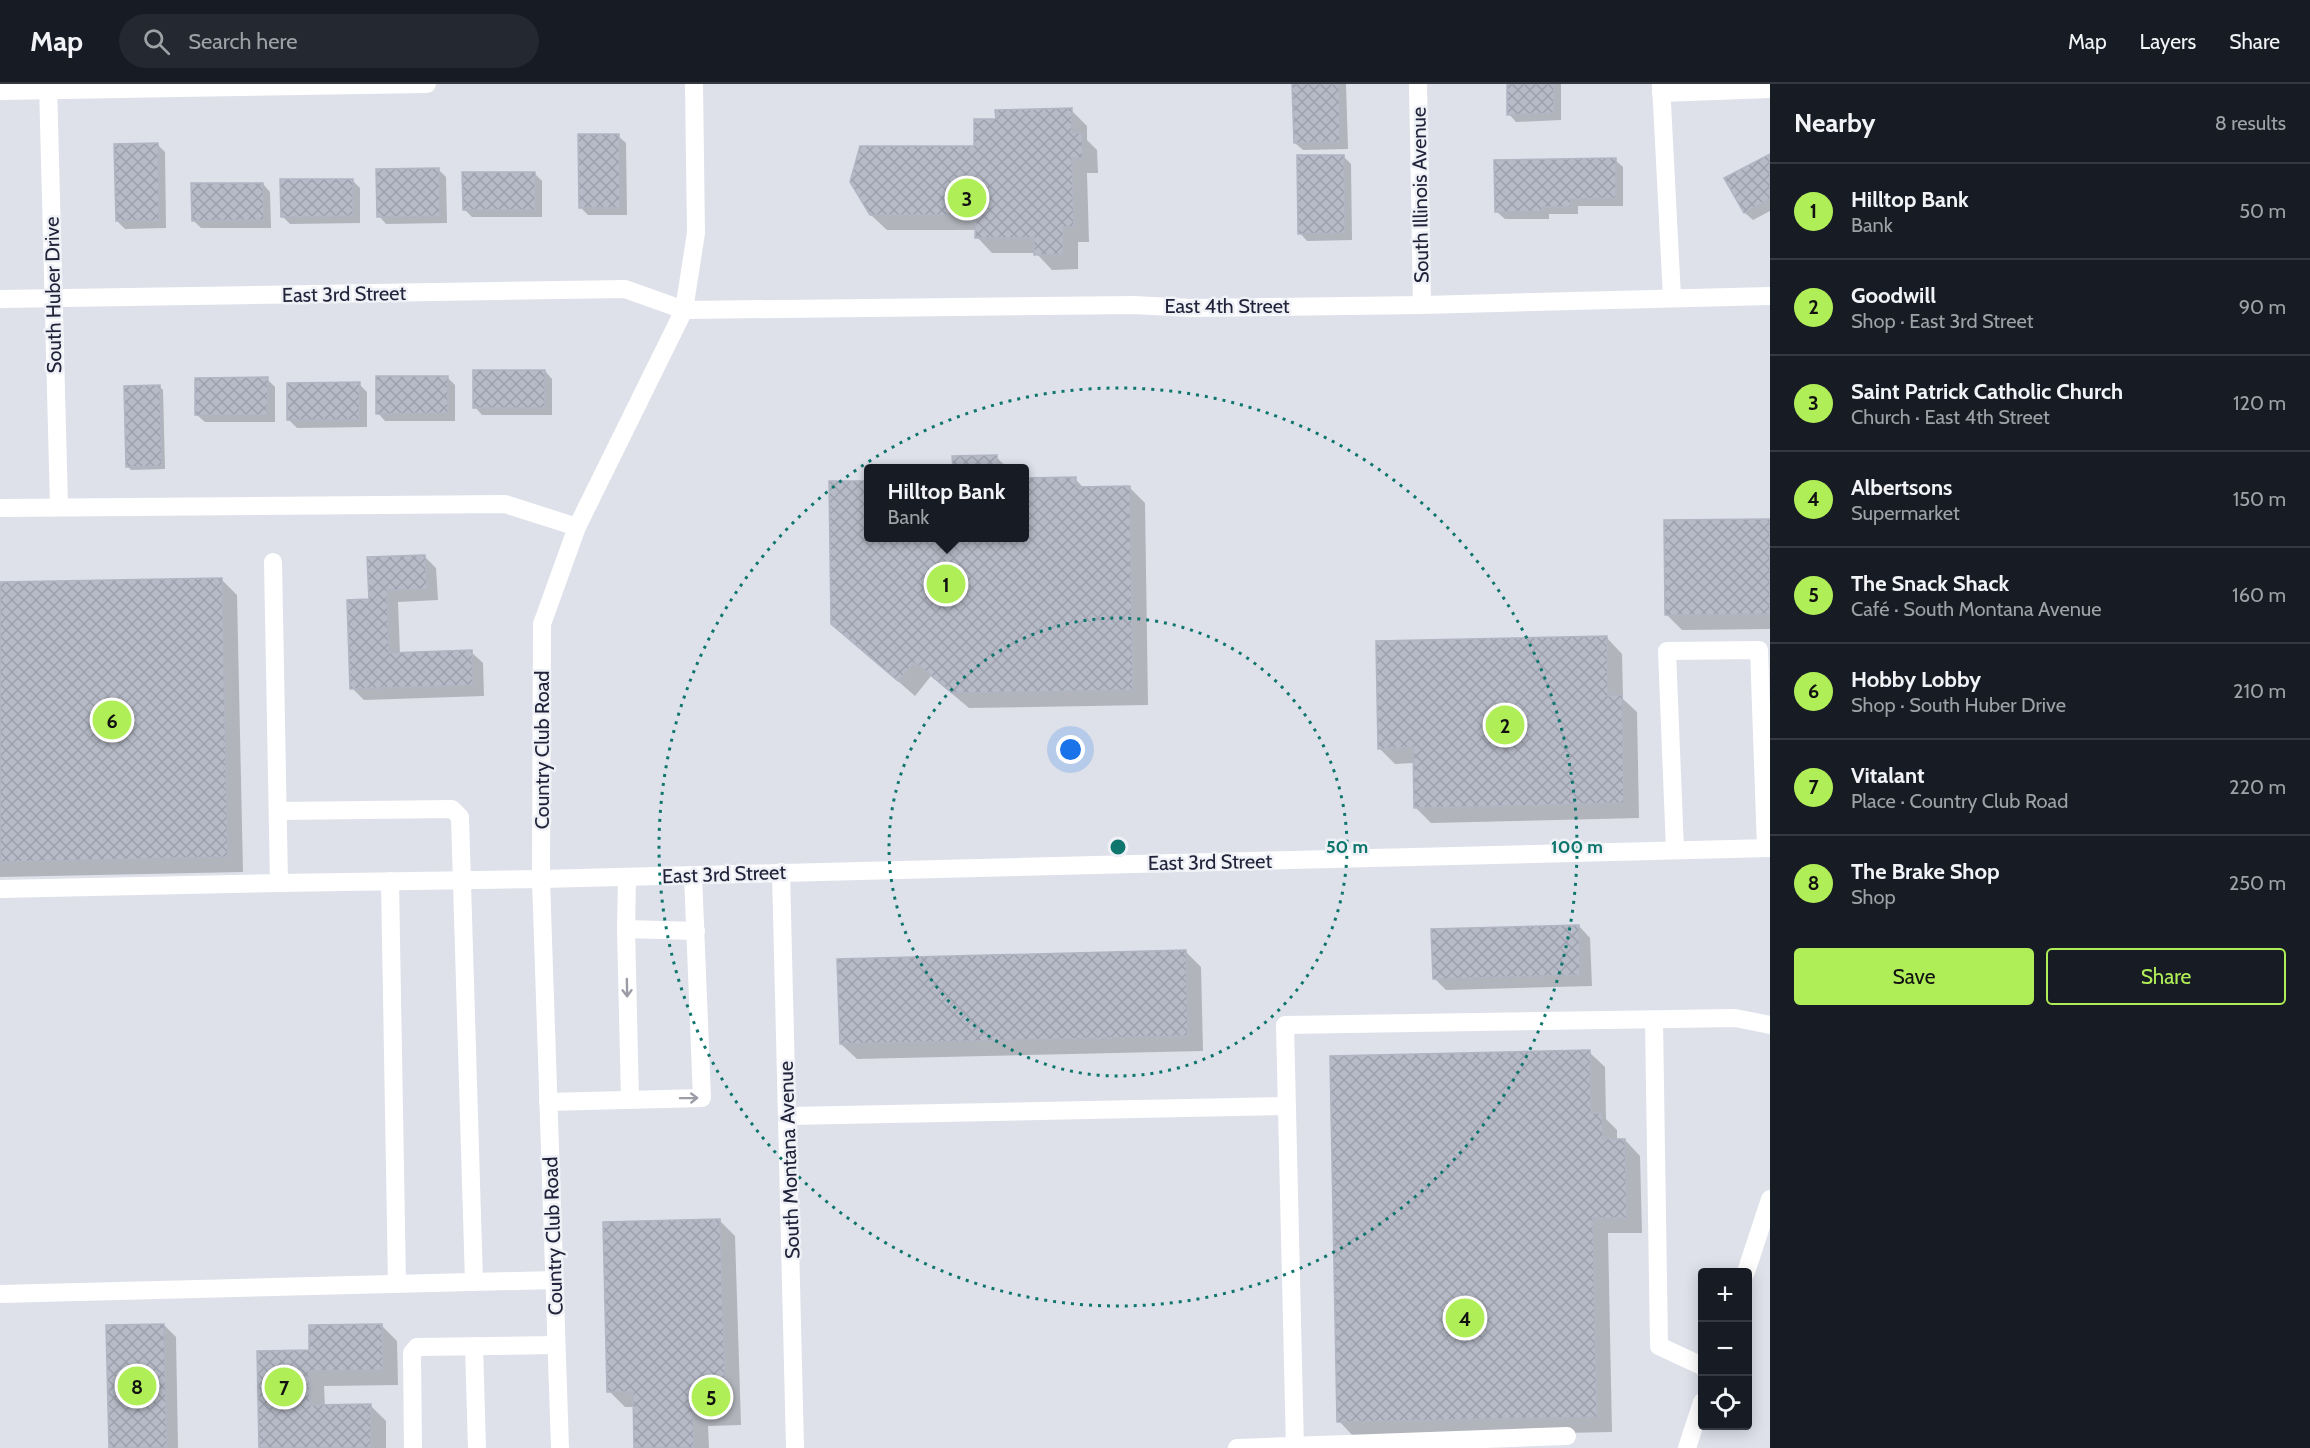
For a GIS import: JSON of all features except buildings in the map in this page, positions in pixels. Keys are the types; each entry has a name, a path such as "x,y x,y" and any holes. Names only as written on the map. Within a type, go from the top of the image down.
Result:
{"street":[{"path":"0,91 48,87 427,84"},
{"name":"Country Club Road","path":"560,1448 542,879 542,624 577,527 684,310 696,233 694,84"},
{"name":"South Illinois Avenue","path":"1418,84 1422,305"},
{"name":"South Huber Drive","path":"48,87 58,506"},
{"path":"1672,297 1661,88 1770,89"},
{"name":"East 3rd Street","path":"0,299 625,289 684,310"},
{"name":"East 4th Street","path":"684,310 1134,305 1191,308 1770,296"},
{"path":"0,508 505,504 577,527"},
{"path":"273,562 279,883"},
{"path":"1675,850 1667,651 1765,650 1768,848"},
{"path":"278,811 452,808 460,817 460,880 474,1282"},
{"name":"East 3rd Street","path":"0,889 542,879 1768,848"},
{"name":"South Montana Avenue","path":"781,872 795,1448"},
{"path":"548,1101 702,1098 693,875"},
{"path":"627,877 630,1099"},
{"path":"390,881 397,1284"},
{"path":"626,929 696,931"},
{"path":"1295,1447 1285,1025 1735,1018 1770,1025"},
{"path":"1654,1020 1659,1346 1698,1364"},
{"path":"788,1116 1287,1106"},
{"path":"1747,1268 1770,1199"},
{"path":"0,1294 554,1280"},
{"path":"413,1448 412,1353 417,1347 556,1345"},
{"path":"474,1346 477,1448"},
{"path":"1687,1448 1698,1414"},
{"path":"1237,1448 1567,1436"}],"place":[{"name":"Saint Patrick Catholic Church","path":"967,198"},
{"name":"Hilltop Bank","path":"946,584"},
{"name":"Hobby Lobby","path":"112,720"},
{"name":"Goodwill","path":"1505,725"},
{"name":"Albertsons","path":"1465,1318"},
{"name":"The Brake Shop","path":"137,1386"},
{"name":"Vitalant","path":"284,1387"},
{"name":"The Snack Shack","path":"711,1397"}]}
